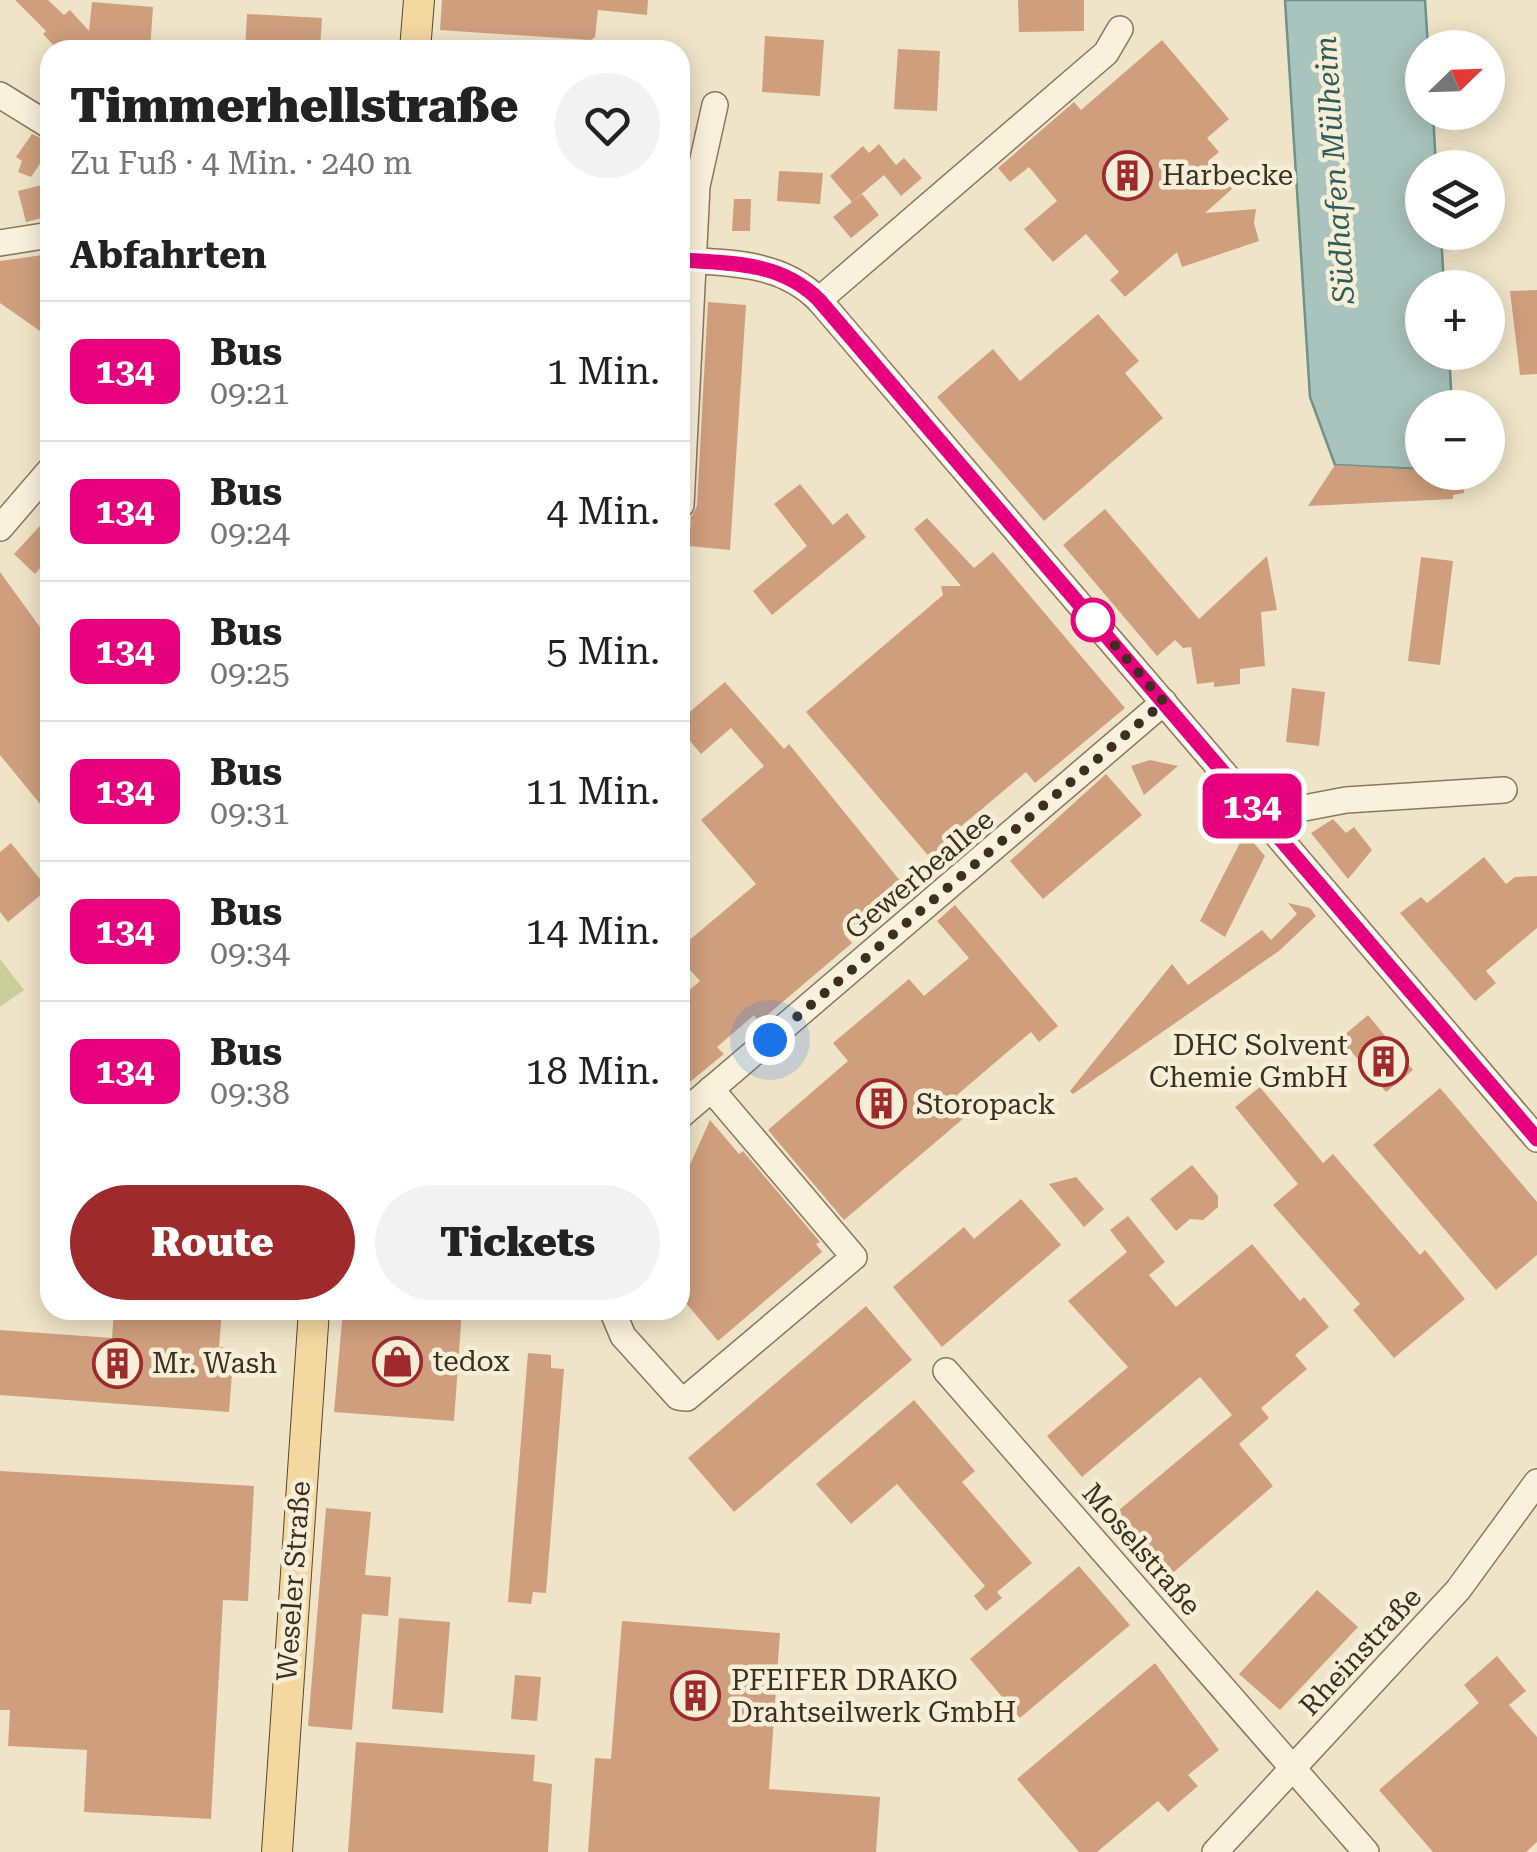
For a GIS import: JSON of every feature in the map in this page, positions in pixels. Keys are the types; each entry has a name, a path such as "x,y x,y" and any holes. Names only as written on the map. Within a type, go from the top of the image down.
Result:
{"main road":[{"path":"415,40 419,0"},
{"name":"Weseler Straße","path":"277,1852 313,1320"}],"street":[{"path":"819,300 1106,53 1120,29"},
{"path":"0,95 40,120"},
{"path":"690,238 715,105"},
{"path":"0,243 40,237"},
{"path":"690,260 758,266 802,283 819,300 1537,1139"},
{"path":"0,528 40,482"},
{"name":"Gewerbeallee","path":"690,1107 1164,702"},
{"path":"1262,816 1346,800 1504,790"},
{"path":"613,1320 678,1397 687,1398 854,1257 711,1089"},
{"name":"Moselstraße","path":"946,1372 1366,1852"},
{"name":"Rheinstraße","path":"1215,1852 1458,1590 1537,1482"}],"green space":[{"path":"0,959 24,990 0,1007"}],"water":[{"name":"Südhafen Mülheim","path":"1285,0 1425,0 1427,30 1405,30 1405,130 1434,130 1435,150 1405,150 1405,250 1442,250 1443,270 1405,270 1405,370 1450,370 1451,390 1405,390 1405,468 1335,465 1310,397"}],"building":[{"path":"15,0 48,0 64,15 70,10 89,31 92,2 153,7 151,40 49,40 43,34 46,31"},
{"path":"442,0 648,0 647,15 598,10 595,37 591,40 440,30"},
{"path":"1018,0 1084,0 1084,31 1019,32"},
{"path":"247,14 322,18 321,40 246,40"},
{"path":"765,36 824,40 820,96 762,92"},
{"name":"Harbecke","path":"1162,40 1229,119 1207,138 1219,152 1208,161 1232,189 1205,213 1256,209 1254,223 1259,241 1182,267 1177,252 1125,297 1110,280 1119,272 1086,234 1053,262 1024,229 1057,201 1029,167 1010,182 998,168 1074,102 1081,110"},
{"path":"898,49 940,51 937,111 894,109"},
{"path":"32,134 40,138 40,164 31,177 18,172 22,161 16,157"},
{"path":"879,144 896,165 904,158 922,178 901,196 884,175 852,202 830,176 863,146 869,153"},
{"path":"779,171 823,173 820,204 777,201"},
{"path":"40,186 40,218 26,222 18,191"},
{"path":"862,194 879,215 851,238 833,217"},
{"path":"734,199 751,199 750,231 732,231"},
{"path":"40,255 40,331 0,303 0,261"},
{"path":"1537,290 1537,374 1520,375 1510,291"},
{"path":"708,302 746,305 730,550 690,546 691,517 697,506"},
{"path":"1098,314 1139,361 1125,373 1163,418 1044,521 937,397 993,349 1020,381"},
{"path":"1335,465 1405,469 1405,490 1464,490 1453,495 1453,499 1308,506"},
{"path":"800,484 833,525 847,513 866,537 772,615 753,591 807,546 774,504"},
{"path":"1105,509 1199,619 1267,556 1277,610 1261,612 1265,666 1240,669 1240,684 1214,687 1214,682 1197,684 1191,647 1183,648 1175,640 1157,656 1063,545"},
{"path":"927,518 974,568 993,552 1125,708 1035,783 1026,772 959,828 968,839 937,866 806,712 943,595 941,586 961,586 914,529"},
{"path":"40,526 40,568 35,574 14,554"},
{"path":"1421,557 1453,561 1440,665 1408,661"},
{"path":"0,572 40,627 40,804 0,755"},
{"path":"725,682 784,749 789,744 910,893 880,920 872,910 844,934 852,943 759,1022 754,1015 717,1047 724,1054 690,1082 690,990 700,981 690,970 690,940 756,884 701,820 764,766 731,728 701,754 690,741 690,712"},
{"path":"1292,688 1325,692 1319,746 1286,742"},
{"path":"1150,760 1178,766 1144,795 1131,766"},
{"path":"1106,774 1142,815 1043,899 1010,861"},
{"path":"1333,819 1346,833 1354,827 1372,850 1348,879 1311,833"},
{"path":"1245,833 1265,856 1225,937 1200,921"},
{"path":"11,843 40,879 40,896 8,922 0,912 0,852"},
{"path":"1484,857 1506,884 1515,877 1537,876 1537,928 1486,971 1496,983 1475,1001 1400,913 1421,897 1427,903"},
{"path":"1288,903 1310,908 1316,916 1279,951 1073,1094 1070,1091 1172,964 1188,985 1262,930 1271,940 1297,914"},
{"name":"Storopack","path":"955,905 1058,1026 1039,1042 1031,1032 957,1095 971,1112 844,1220 768,1130 848,1061 833,1043 909,979 924,996 969,958 937,921"},
{"name":"DHC Solvent Chemie GmbH","path":"1368,1015 1413,1070 1386,1092 1350,1050 1346,1053 1336,1042"},
{"path":"1260,1087 1323,1163 1333,1154 1420,1255 1425,1250 1465,1299 1394,1358 1353,1310 1360,1304 1273,1205 1298,1184 1235,1107"},
{"path":"1440,1088 1537,1202 1537,1255 1496,1290 1373,1145"},
{"path":"710,1120 739,1154 743,1151 820,1242 816,1244 822,1252 718,1341 690,1308 690,1165"},
{"path":"1192,1165 1218,1196 1218,1207 1203,1220 1190,1219 1176,1231 1150,1199"},
{"path":"1076,1177 1104,1209 1084,1227 1049,1184"},
{"path":"1021,1199 1061,1245 942,1347 893,1287 964,1227 974,1239"},
{"path":"1128,1216 1165,1262 1149,1275 1176,1307 1252,1244 1300,1301 1304,1297 1329,1327 1295,1355 1307,1369 1261,1408 1269,1418 1239,1444 1273,1486 1167,1578 1112,1516 1232,1415 1200,1377 1082,1477 1047,1436 1128,1367 1068,1301 1127,1252 1110,1230"},
{"path":"866,1306 912,1360 734,1512 688,1458"},
{"name":"Mr. Wash","path":"113,1320 221,1320 219,1347 234,1348 229,1412 0,1395 0,1330 112,1338"},
{"name":"tedox","path":"342,1320 461,1320 454,1421 334,1412"},
{"path":"528,1353 551,1355 551,1368 564,1369 546,1593 533,1592 531,1604 508,1602"},
{"path":"914,1400 975,1471 962,1482 1032,1563 997,1592 1002,1598 986,1611 974,1596 985,1586 897,1484 851,1524 816,1484"},
{"path":"0,1471 254,1486 248,1601 223,1600 211,1819 84,1812 87,1750 8,1746 10,1710 0,1710"},
{"path":"326,1508 371,1512 365,1575 391,1577 388,1616 362,1614 352,1730 308,1726"},
{"path":"1079,1566 1130,1625 1020,1718 970,1659"},
{"path":"1317,1590 1358,1627 1280,1710 1239,1674"},
{"path":"399,1618 450,1622 443,1713 392,1709"},
{"name":"PFEIFER DRAKO Drahtseilwerk GmbH","path":"622,1621 780,1633 769,1789 880,1797 876,1852 588,1852 595,1758 611,1759"},
{"path":"1497,1656 1526,1691 1509,1705 1537,1737 1537,1842 1526,1852 1433,1852 1379,1790 1479,1703 1464,1685"},
{"path":"1155,1663 1219,1750 1188,1775 1198,1786 1168,1812 1158,1801 1097,1852 1079,1852 1017,1779"},
{"path":"515,1675 541,1677 537,1721 511,1719"},
{"path":"356,1742 535,1755 533,1781 552,1784 548,1852 348,1852"}],"bus line":[{"name":"134","path":"690,261 758,266 802,283 819,300 1537,1139"}],"place":[{"name":"Harbecke","path":"1127,175"},
{"name":"DHC Solvent Chemie GmbH","path":"1383,1061"},
{"name":"Storopack","path":"881,1104"},
{"name":"tedox","path":"398,1361"},
{"name":"Mr. Wash","path":"117,1363"},
{"name":"PFEIFER DRAKO Drahtseilwerk GmbH","path":"696,1696"}],"route":[{"path":"770,1040 1164,702 1093,620"}]}
